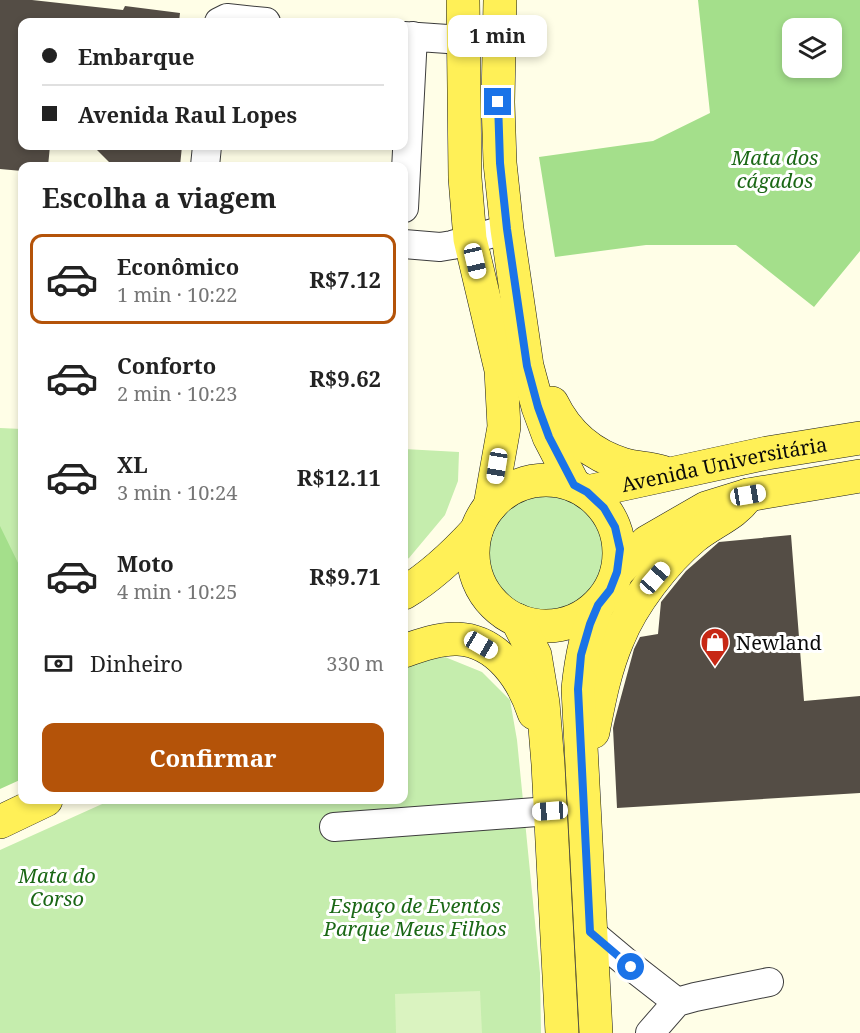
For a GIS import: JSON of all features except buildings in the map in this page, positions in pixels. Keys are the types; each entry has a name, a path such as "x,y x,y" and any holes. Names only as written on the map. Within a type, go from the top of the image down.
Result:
{"main road":[{"path":"463,0 465,178 470,238 501,370 504,427 483,518 473,546 474,564 479,582 489,599 511,617 529,639 537,664 549,764 562,1033"},
{"path":"408,638 462,619 511,617 529,624 548,626 566,623 583,616 598,605 610,590 617,572 620,549 615,527 604,508 581,489 549,437 527,366 500,163 498,102 500,0"},
{"path":"522,325 550,401 570,433 578,441 604,457 626,465 670,474"},
{"name":"Avenida Universitária","path":"581,489 670,474 767,453 860,438"},
{"name":"Avenida Universitária","path":"617,572 647,542 706,508 748,495 860,476"},
{"path":"408,590 450,559 501,496 524,483 549,480 581,489"},
{"path":"584,826 590,781 592,737 601,690 618,639 639,603 671,560 693,537 736,509 748,495"},
{"path":"596,1033 578,689 581,655 598,605"},
{"path":"408,650 442,640 460,639 481,645 497,655 512,669 524,688 534,711 549,764"},
{"path":"0,822 22,804"}],"street":[{"path":"408,36 462,40"},
{"path":"408,244 440,247 507,229"},
{"path":"334,826 550,811"},
{"path":"590,932 677,1002"},
{"path":"650,1033 677,1002 769,982"}],"green space":[{"name":"Mata dos cágados","path":"698,0 860,0 860,251 814,307 736,245 646,245 555,257 539,157 653,141 710,113"},
{"path":"0,428 18,429 18,766 0,775"},
{"path":"408,449 459,452 458,481 445,515 409,558"},
{"path":"546,495 568,500 587,512 599,531 604,553 599,575 587,594 568,606 546,611 524,606 505,594 493,575 488,553 493,531 505,512 524,500"},
{"path":"0,526 18,563 18,781 0,789"},
{"name":"Espaço de Eventos Parque Meus Filhos","path":"445,657 482,672 510,700 517,740 540,973 541,1033 0,1033 0,850 102,804 408,804 408,662"},
{"path":"480,991 482,1033 396,1033 395,994"}],"place":[{"name":"Newland","path":"715,668"}],"route":[{"path":"498,102 500,163 507,229 527,366 538,407 549,437 574,485 587,492 604,508 615,527 620,549 617,572 610,590 598,605 590,624 581,655 578,689 590,932 631,967"}],"park label":[{"name":"Mata do Corso","path":"57,886"}]}
